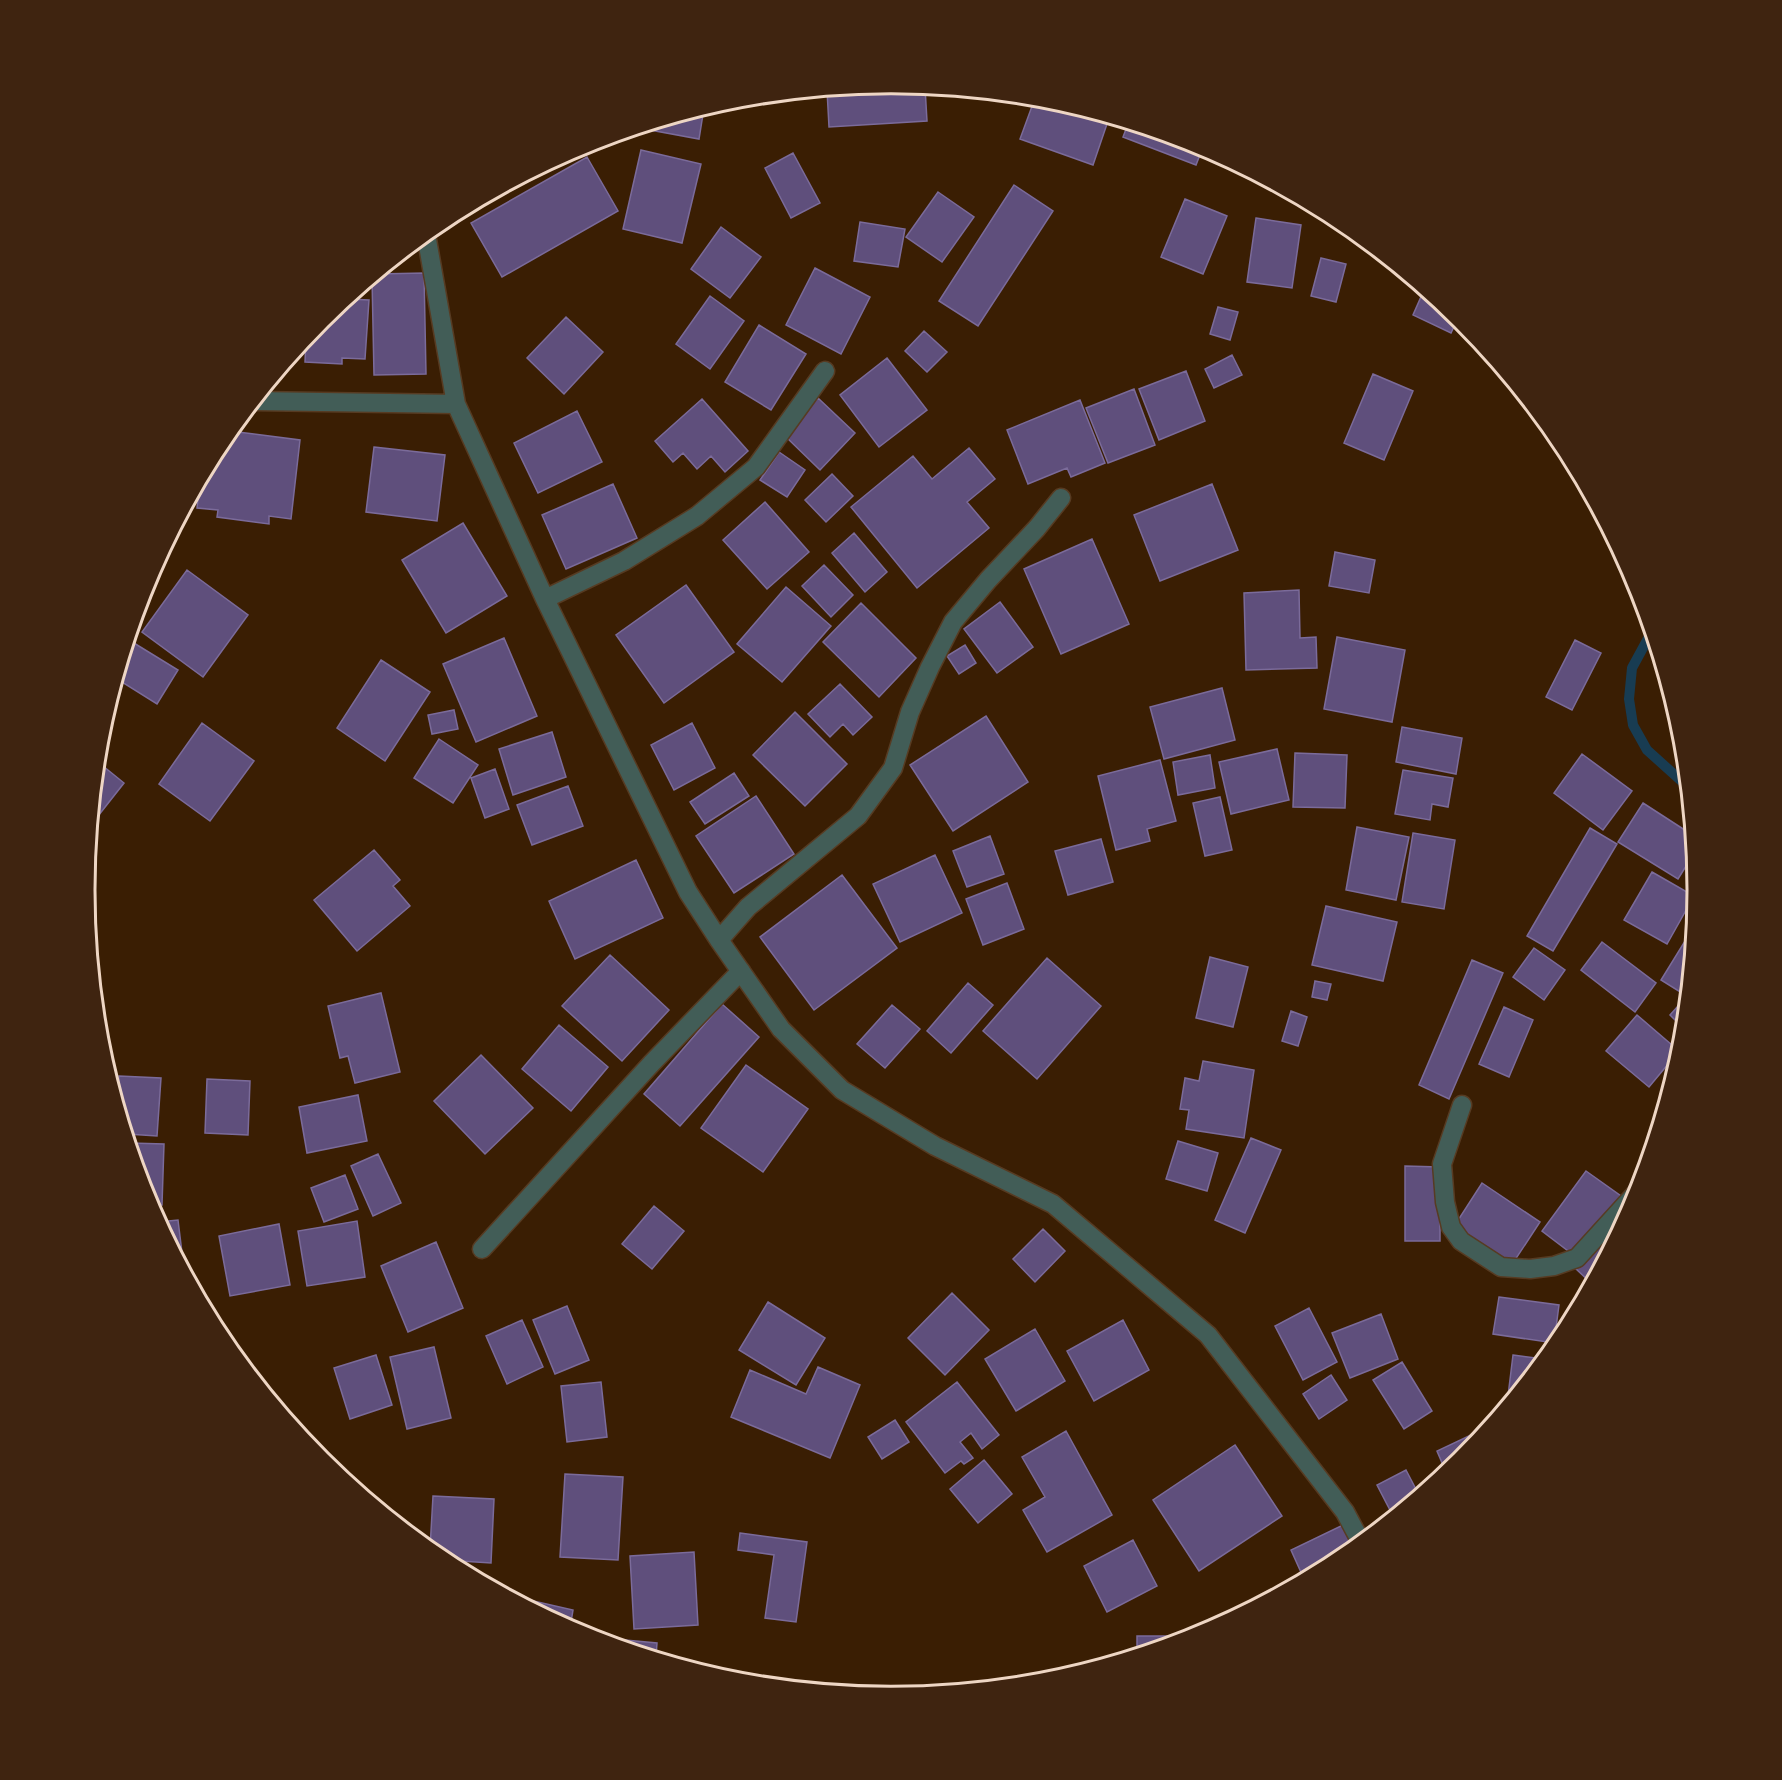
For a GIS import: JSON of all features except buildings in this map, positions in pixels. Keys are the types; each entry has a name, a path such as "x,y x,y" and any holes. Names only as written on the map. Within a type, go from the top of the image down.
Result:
{"street":[{"path":"428,244 456,405 545,599 688,892 781,1029 842,1090 935,1146 1053,1204 1208,1335 1345,1512 1357,1534"},
{"path":"545,599 624,561 697,516 756,467 825,371"},
{"path":"263,402 456,405"},
{"path":"719,940 748,908 858,816 893,768 910,712 953,621 1061,498"},
{"path":"482,1249 651,1064 741,971"},
{"path":"1462,1106 1443,1164 1445,1202 1451,1227 1461,1241 1501,1267 1515,1269 1554,1266 1577,1258 1616,1216"}],"waterway":[{"path":"1646,642 1632,668 1629,699 1633,725 1647,750 1679,779"}]}
